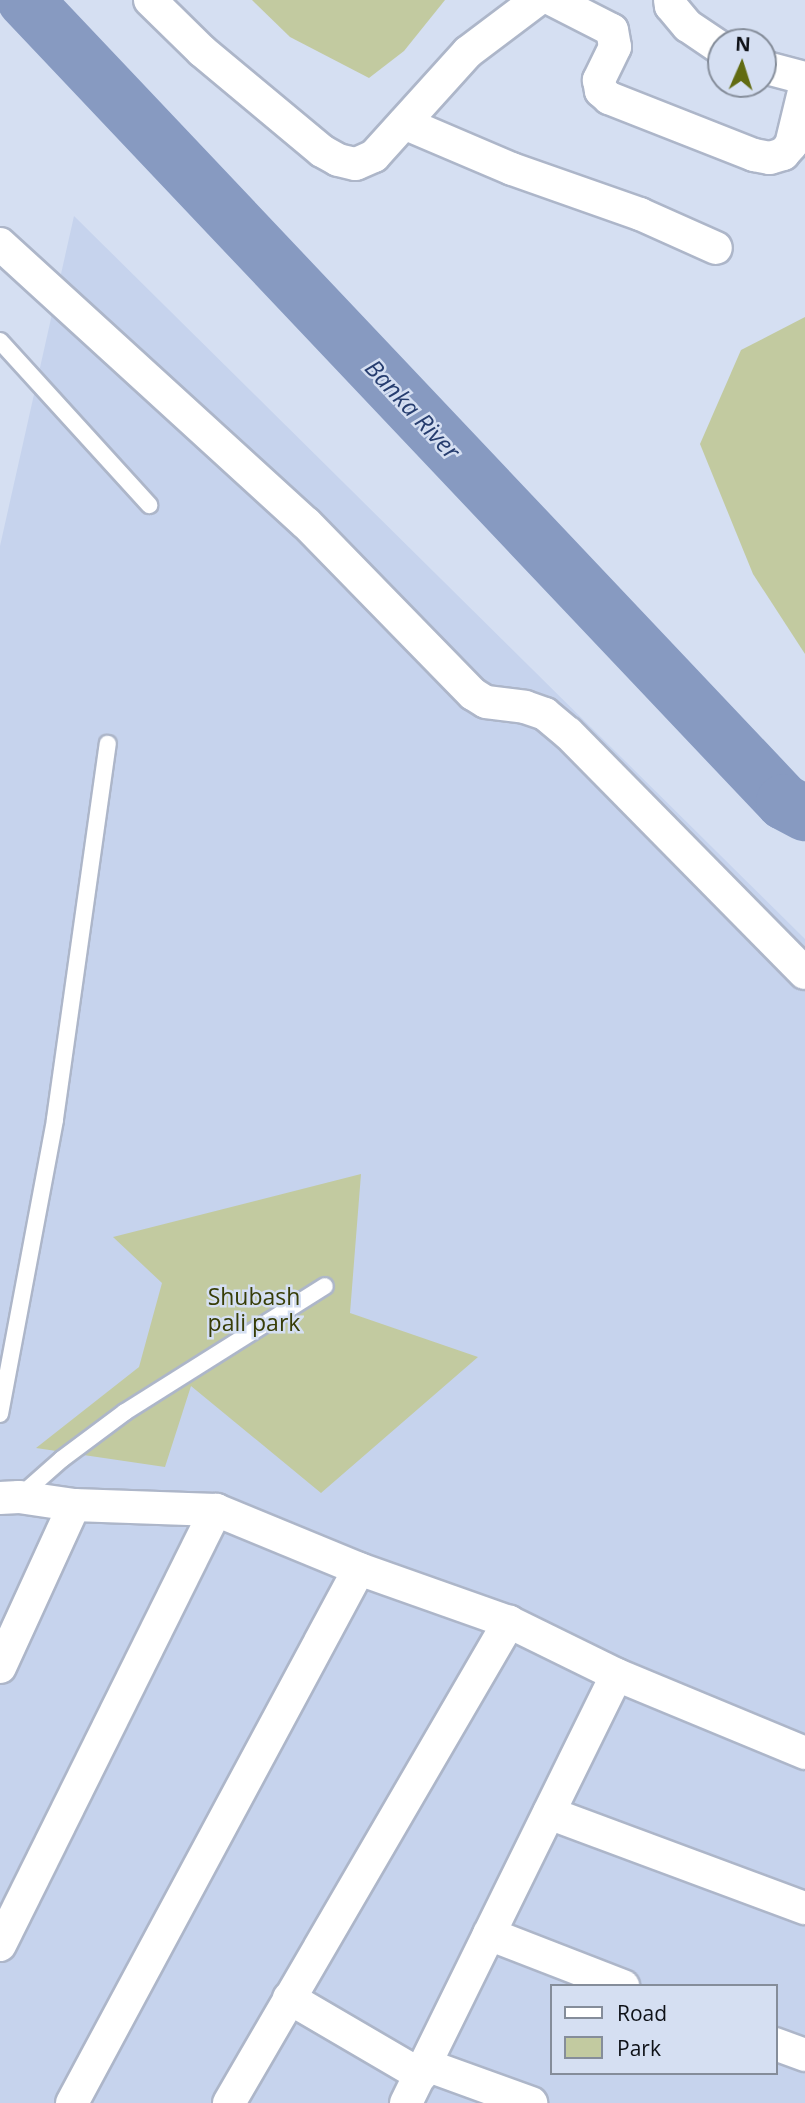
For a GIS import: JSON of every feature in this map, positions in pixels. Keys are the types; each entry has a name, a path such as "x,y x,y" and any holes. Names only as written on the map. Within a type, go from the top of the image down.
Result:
{"street":[{"path":"150,0 202,51 322,152 338,160 356,164 374,156 468,52 537,0"},
{"path":"553,0 612,30 615,47 599,80 601,91 609,98 754,155 770,158 783,154 792,145 805,87"},
{"path":"670,0 671,6 688,26 707,39"},
{"path":"777,71 805,78"},
{"path":"404,123 512,169 640,214 716,248"},
{"path":"0,244 306,523 473,694 486,702 525,707 545,714 568,733 805,973"},
{"path":"10,1498 74,1505 216,1510 359,1569 509,1622 617,1675 805,1753"},
{"path":"0,1667 74,1505"},
{"path":"0,1945 216,1510"},
{"path":"72,2103 359,1569"},
{"path":"229,2103 509,1622"},
{"path":"407,2103 617,1675"},
{"path":"549,1813 805,1908"},
{"path":"489,1934 618,1984"},
{"path":"289,1998 424,2070 531,2103"},
{"path":"777,2045 805,2055"}],"lane":[{"path":"0,341 149,505"},
{"path":"0,1414 55,1119 108,744"},
{"path":"10,1498 125,1412 325,1286"}],"shaded area":[{"path":"74,216 805,939 805,2103 0,2103 0,546"}],"green space":[{"path":"252,0 445,0 404,51 369,78 290,37"},
{"path":"805,317 805,654 753,574 700,444 741,350"},
{"name":"Shubash pali park","path":"361,1174 350,1313 478,1357 321,1493 191,1386 165,1467 36,1448 139,1367 162,1283 113,1237"}],"waterway":[{"name":"Banka River","path":"25,0 784,802 805,813"}]}
